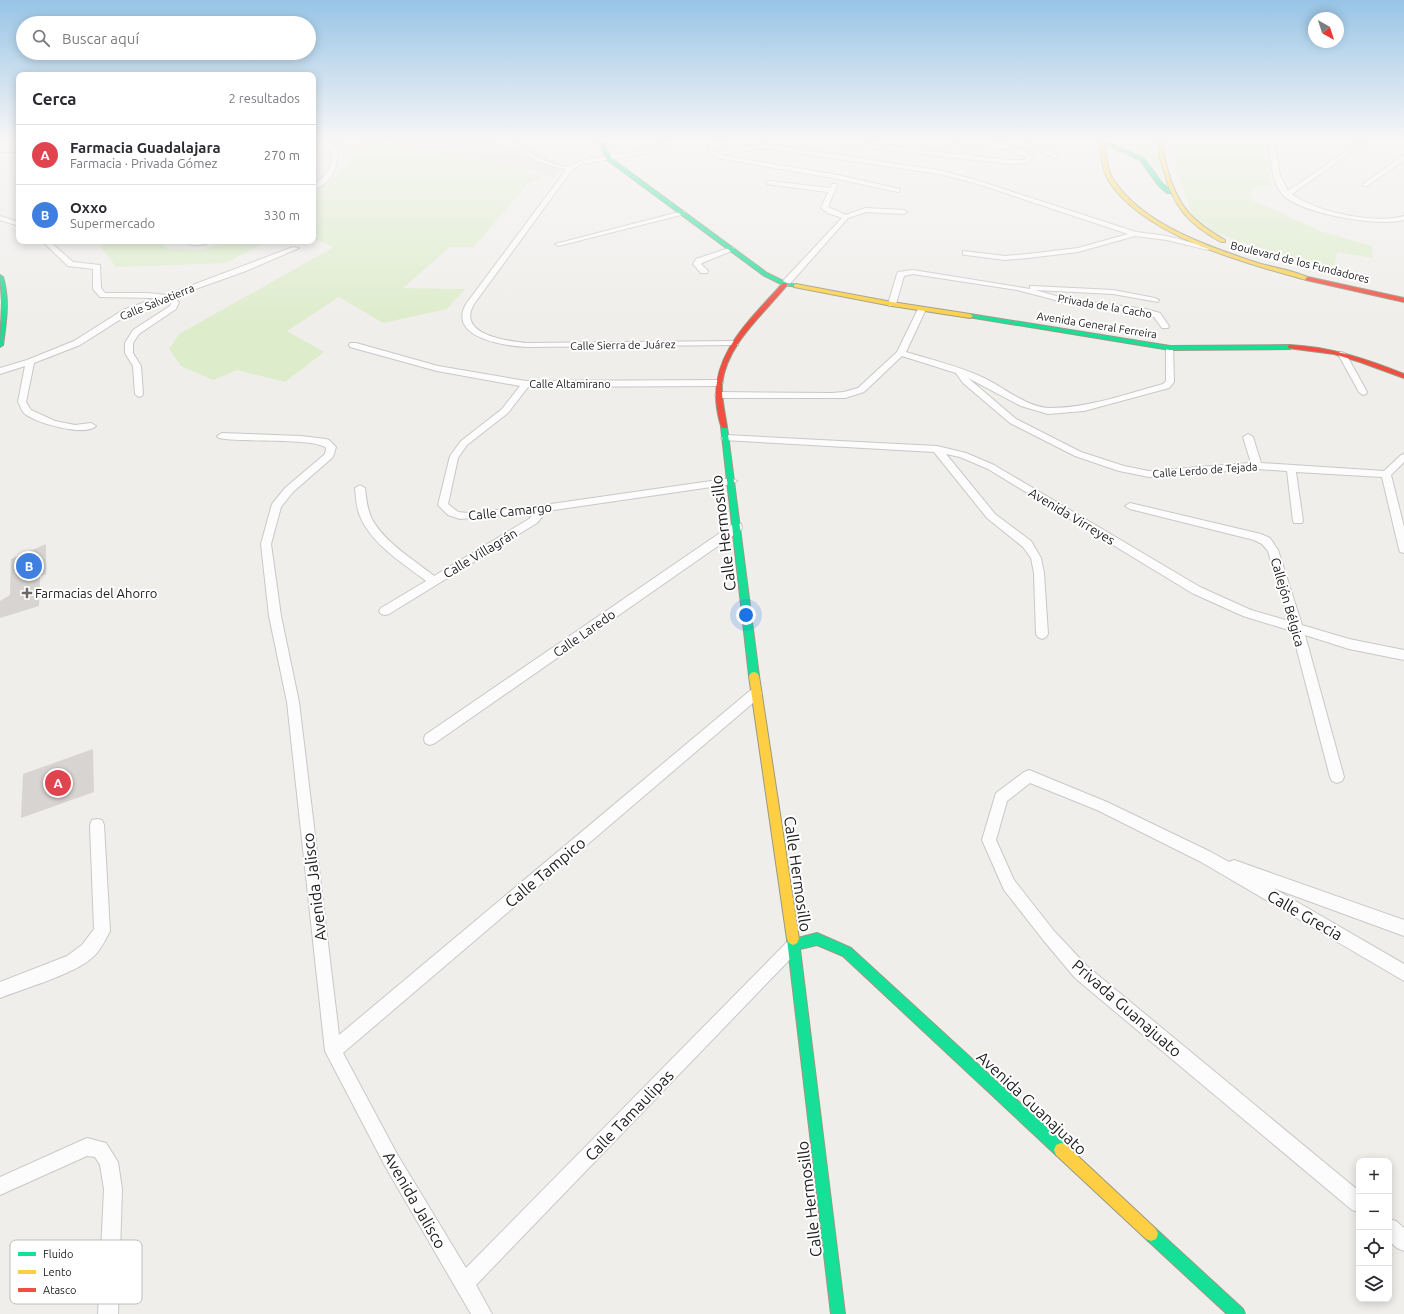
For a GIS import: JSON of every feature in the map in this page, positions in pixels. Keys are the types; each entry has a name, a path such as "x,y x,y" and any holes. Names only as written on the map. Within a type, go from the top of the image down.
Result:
{"street":[{"name":"Calle Sierra de Juárez","path":"545,202 466,310 469,323 474,331 484,338 510,344 558,346 735,343"},
{"name":"Avenida General Ferreira","path":"669,202 765,274 785,284 922,309 1170,348 1317,348 1342,354 1404,376"},
{"path":"826,202 824,208 830,212 846,217"},
{"path":"1039,202 1135,234"},
{"name":"Boulevard de los Fundadores","path":"1130,202 1138,210 1165,226 1208,248 1256,265 1404,300"},
{"path":"1141,202 1148,205"},
{"name":"Boulevard de los Fundadores","path":"1173,202 1180,214 1216,239 1239,249 1286,263"},
{"path":"1300,202 1355,219 1382,221 1401,220 1404,218"},
{"path":"785,284 846,217 865,210 904,212"},
{"path":"1148,216 1157,212"},
{"path":"558,244 684,213"},
{"path":"0,218 16,223"},
{"path":"1147,234 1165,226"},
{"path":"966,253 1005,258 1028,256 1078,250 1135,234 1147,234 1208,248"},
{"path":"48,244 71,264 97,267 97,289 103,295 148,295 167,297 175,302 173,307 136,332 129,343 129,353 137,366 139,394"},
{"name":"Calle Salvatierra","path":"0,371 30,362 77,343 126,312 243,269 295,248"},
{"path":"704,271 697,264 700,261 732,249"},
{"name":"Privada de la Cacho","path":"892,304 901,274 906,272 1016,288 1067,301 1143,311 1157,315 1165,326"},
{"path":"0,276 4,286 6,299 0,345"},
{"name":"Calle Hermosillo","path":"785,284 735,343 725,359 719,383 719,395 732,481 756,693 794,946 838,1314"},
{"name":"Privada de la Cacho","path":"1016,288 1113,292 1155,300"},
{"path":"719,395 832,396 845,395 861,390 901,353 922,309"},
{"name":"Calle Altamirano","path":"353,345 437,368 526,384 719,383"},
{"path":"901,353 959,371 982,380 1024,404 1048,411 1084,408 1166,386 1170,382 1170,348"},
{"path":"1342,354 1362,392"},
{"path":"30,362 22,402 28,412 38,418 63,426 75,428 91,426"},
{"name":"Calle Lerdo de Tejada","path":"959,371 966,381 1013,420 1036,434 1078,454 1122,469 1149,474 1257,466 1386,474"},
{"name":"Calle Camargo","path":"526,384 505,411 464,443 453,458 443,505 449,513 457,516 544,508 732,481"},
{"name":"Avenida Jalisco","path":"222,436 301,439 326,442 331,447 330,455 289,490 276,506 266,544 274,616 292,702 333,1051 391,1160 482,1314"},
{"path":"1248,437 1257,466"},
{"name":"Avenida Virreyes","path":"726,438 937,449 963,455 991,468 1217,601 1247,613 1349,644 1404,656"},
{"path":"937,449 991,516 1027,544 1036,558 1039,573 1042,634"},
{"path":"1404,457 1386,474 1404,549"},
{"path":"1291,468 1298,521"},
{"name":"Calle Villagrán","path":"360,488 363,510 369,524 382,539 433,581"},
{"name":"Callejón Bélgica","path":"1130,506 1257,537 1266,541 1273,550 1297,627 1337,777"},
{"name":"Calle Villagrán","path":"385,611 533,521 544,508"},
{"name":"Calle Laredo","path":"430,739 737,527"},
{"name":"Calle Tampico","path":"333,1051 756,693"},
{"name":"Privada Guanajuato","path":"1206,857 1102,806 1029,776 1001,797 989,840 1010,885 1049,936 1081,972 1356,1201"},
{"path":"0,990 72,962 88,951 102,931 97,825"},
{"path":"1206,857 1404,928"},
{"name":"Calle Grecia","path":"1206,857 1404,973"},
{"name":"Avenida Guanajuato","path":"794,946 817,939 847,952 1238,1314"},
{"name":"Calle Tamaulipas","path":"464,1284 794,946"},
{"path":"0,1186 87,1147 100,1149 109,1162 113,1189 111,1240"},
{"path":"1392,1230 1404,1240"},
{"path":"108,1304 108,1314"}],"green space":[{"path":"316,202 512,202 474,247 450,247 403,288 465,289 447,309 383,323 339,297 287,331 324,352 285,382 237,370 213,380 181,366 169,349 179,334 334,247 316,240"},
{"path":"1188,202 1257,202 1320,231 1372,246 1373,258 1337,252 1334,266 1300,259 1289,259 1214,232 1193,216"},
{"path":"105,244 163,244 166,248 197,250 222,244 262,244 226,263 116,267 100,246"}],"building":[{"path":"46,544 46,574 40,576 39,606 0,618 0,601 10,595 11,559"},
{"path":"93,749 94,792 21,818 23,774"}],"traffic: fast":[{"path":"668,202 765,274 785,284 796,286"},
{"path":"0,277 3,285 5,302 0,345"},
{"path":"970,316 1170,348 1290,347"},
{"path":"724,427 754,676"},
{"path":"793,939 838,1314"},
{"path":"794,945 817,939 847,952 1061,1150"},
{"path":"1151,1234 1238,1314"}],"traffic: slow":[{"path":"1130,202 1146,215 1171,230 1200,243 1229,255 1308,279"},
{"path":"1178,202 1192,220 1201,228 1223,241"},
{"path":"796,286 892,304 970,316"},
{"path":"754,676 793,939"},
{"path":"1061,1150 1151,1234"}],"traffic: jam":[{"path":"1308,279 1404,300"},
{"path":"724,427 719,384 727,357 744,331 785,284"},
{"path":"1290,347 1334,352 1404,376"}],"place":[{"name":"Oxxo","path":"29,566"},
{"name":"Farmacias del Ahorro","path":"27,593"},
{"name":"Farmacia Guadalajara","path":"58,783"}]}
